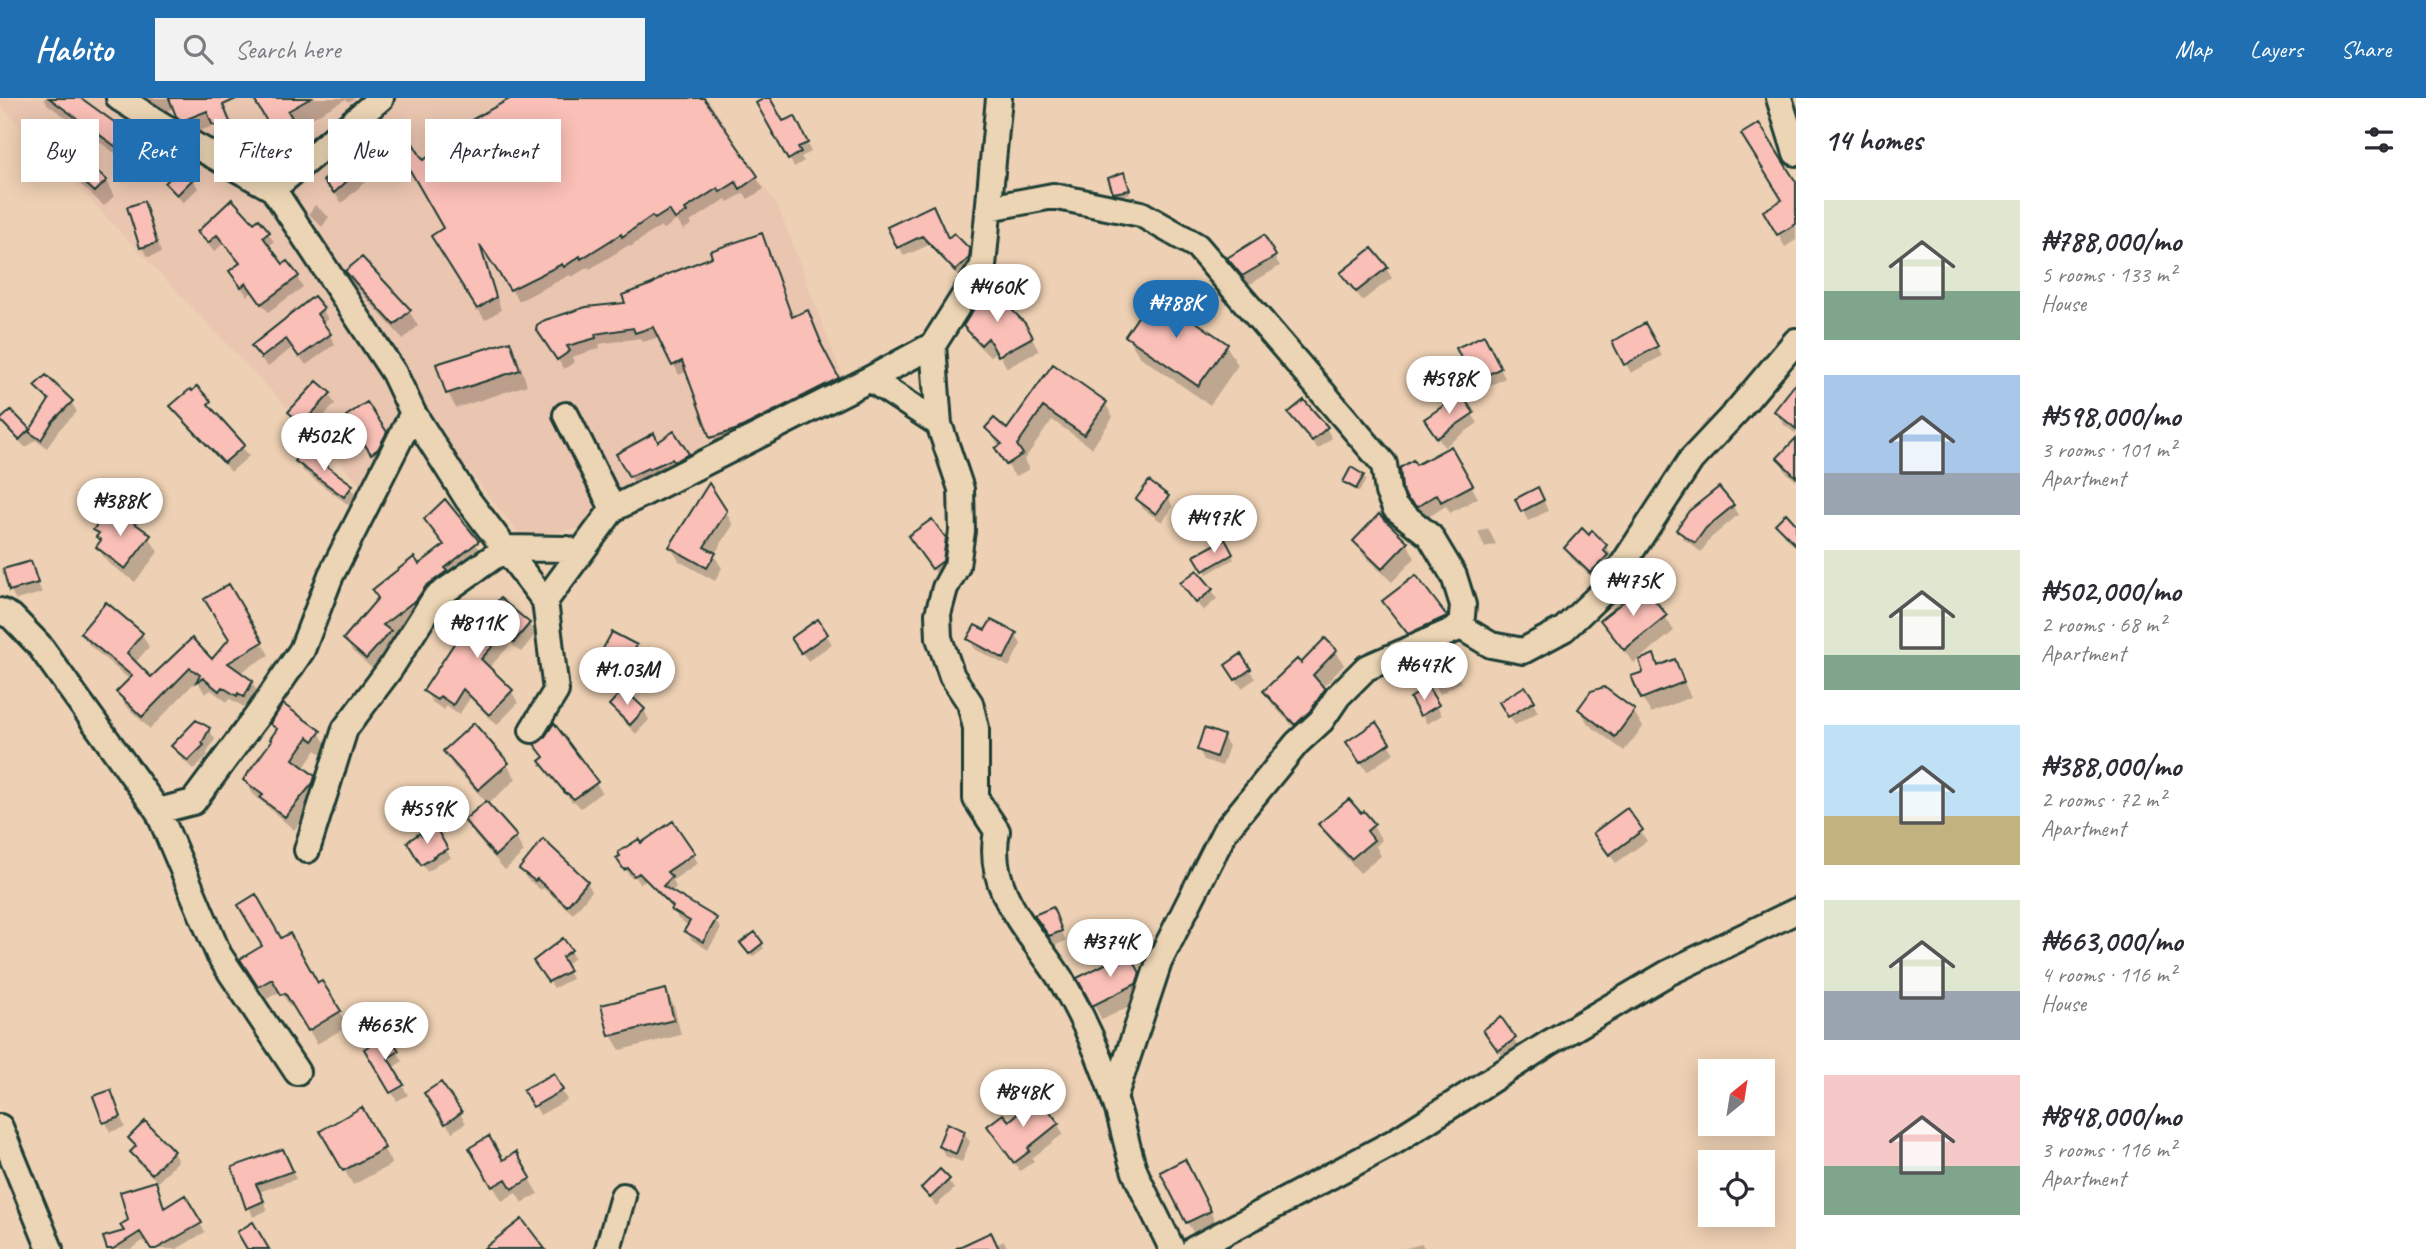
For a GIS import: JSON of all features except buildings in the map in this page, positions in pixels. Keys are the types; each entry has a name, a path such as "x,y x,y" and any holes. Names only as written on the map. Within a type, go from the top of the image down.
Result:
{"street":[{"path":"119,98 187,141 273,189 394,373 412,412 468,500 545,601 556,691 532,730"},
{"path":"273,189 381,98"},
{"path":"545,601 613,509 933,345 983,267 999,98"},
{"path":"1779,98 1796,153"},
{"path":"989,208 1053,196 1141,214 1197,246 1384,464 1388,492 1395,508 1430,536 1454,576 1463,605 1461,627"},
{"path":"1461,627 1491,645 1523,651 1564,629 1608,587 1691,460 1796,341"},
{"path":"933,345 939,424 961,489 962,531 957,566 945,588 938,614 939,638 952,676 970,703 976,728 976,799 997,831 994,849 1003,896 1059,977 1079,1013 1114,1098 1135,1170 1172,1249"},
{"path":"870,379 939,424"},
{"path":"158,811 193,802 261,712 302,650 331,575 412,412"},
{"path":"566,415 613,509"},
{"path":"307,850 345,729 390,670 435,598 506,548 567,549"},
{"path":"0,611 12,617 40,645 158,811 219,955 297,1072"},
{"path":"1114,1098 1159,962 1225,831 1297,743 1321,721 1339,696 1366,668 1461,627"},
{"path":"1194,1249 1394,1142 1656,980 1796,912"},
{"path":"0,1127 50,1249"},
{"path":"608,1249 623,1196"}],"shaded area":[{"path":"0,98 708,98 780,211 851,399 610,522 523,539 426,417 367,492 73,182 99,182 99,119 21,119 21,127 0,105"}]}
